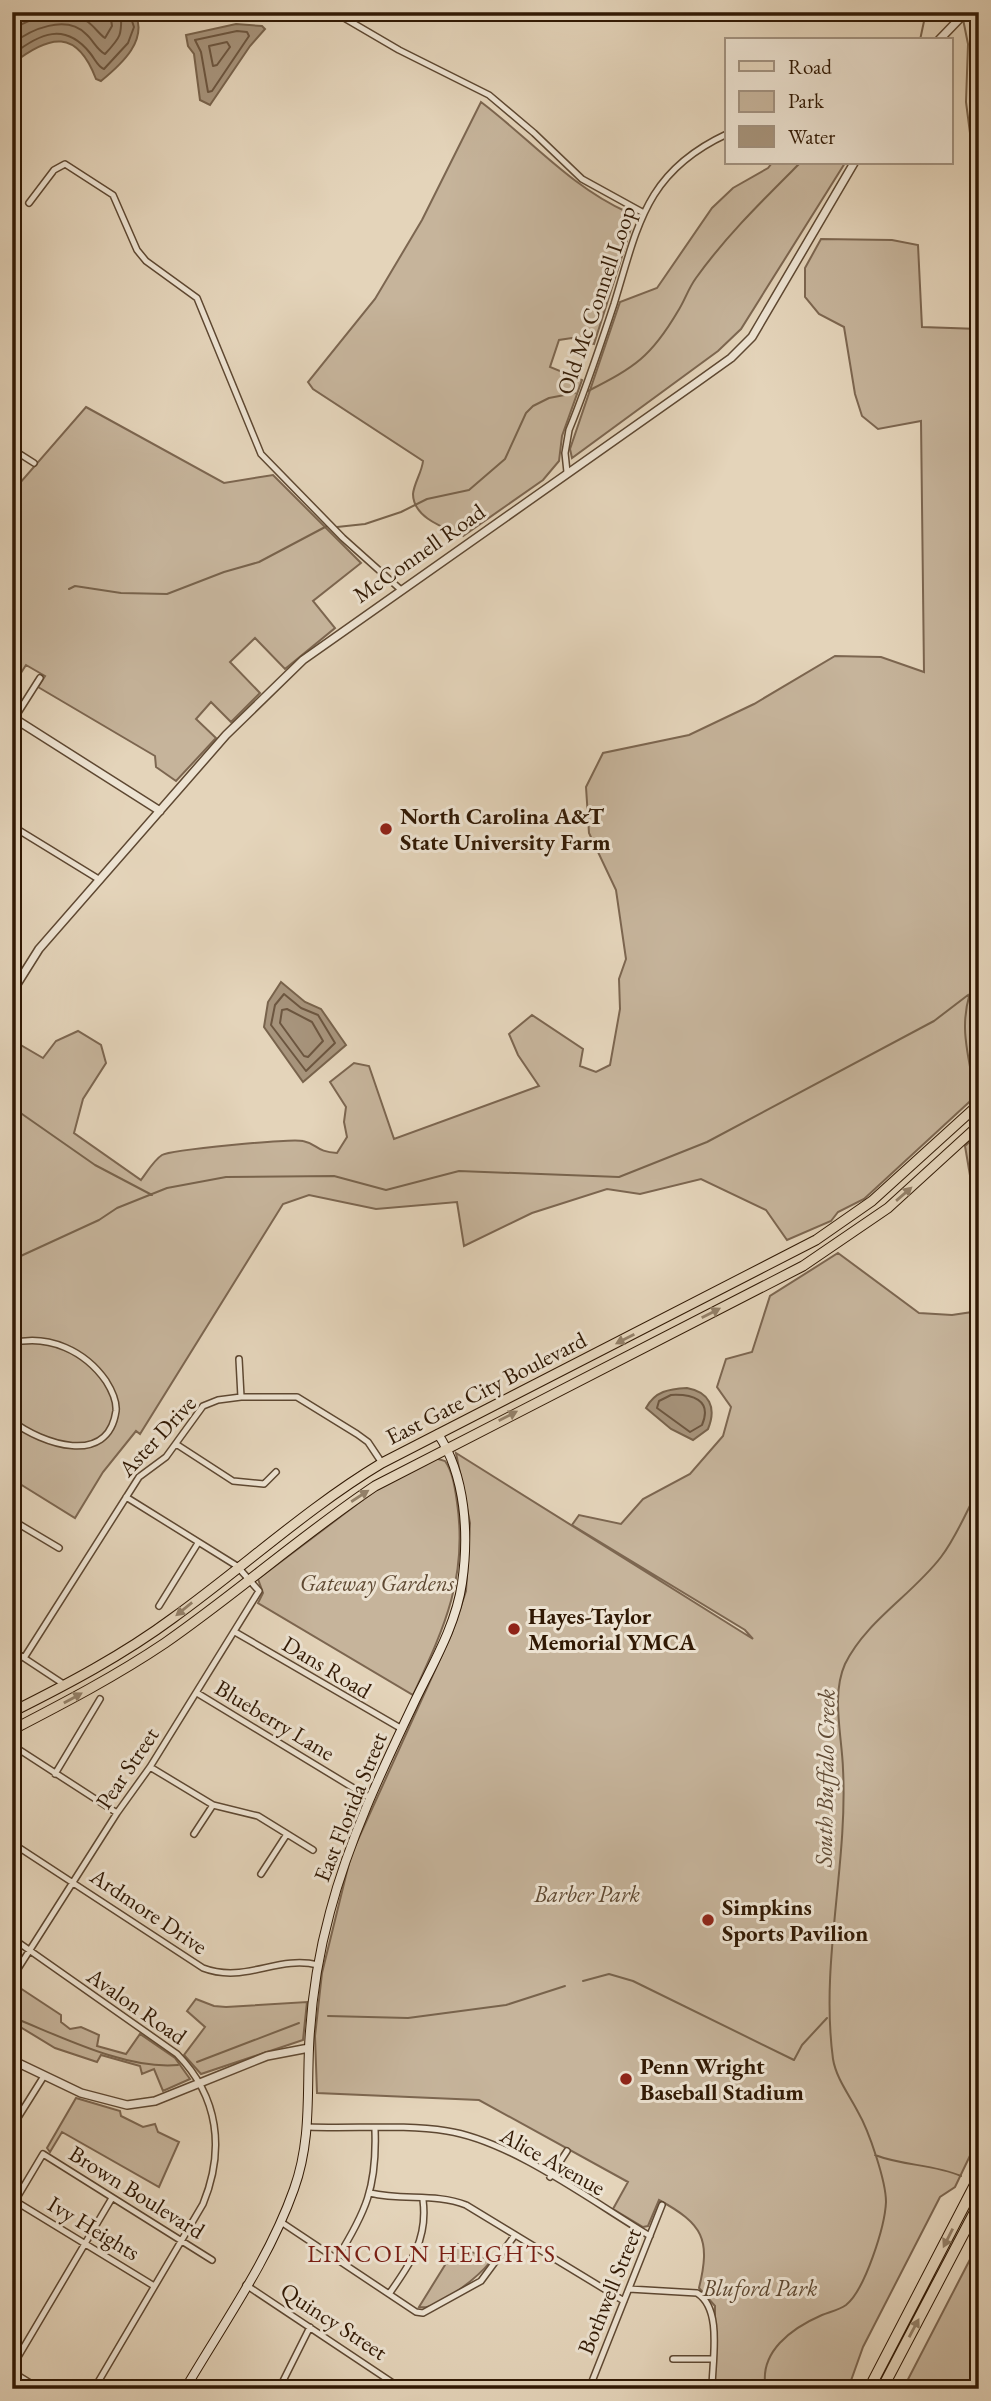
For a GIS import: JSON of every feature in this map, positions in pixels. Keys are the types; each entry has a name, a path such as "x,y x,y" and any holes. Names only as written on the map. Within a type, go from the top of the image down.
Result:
{"highway":[{"path":"869,2389 979,2177"},
{"path":"882,2389 979,2204"}],"main road":[{"name":"East Gate City Boulevard","path":"12,1714 65,1685 173,1618 237,1566 378,1465 772,1265 858,1210 979,1104"},
{"name":"East Gate City Boulevard","path":"12,1730 113,1675 166,1642 304,1535 375,1486 803,1266 867,1224 979,1125"},
{"path":"858,1210 867,1224"},
{"name":"East Florida Street","path":"185,2389 281,2222 295,2187 309,2127 309,2048 318,1965 342,1868 370,1798 441,1646 462,1586 463,1510 447,1447 438,1434"},
{"path":"304,1535 301,1532 306,1522 365,1478 378,1465"}],"street":[{"path":"334,12 399,50 489,95 582,179 642,212"},
{"path":"941,38 966,12"},
{"name":"Old Mc Connell Loop","path":"567,472 565,453 569,430 642,212 678,165 696,151 725,135"},
{"path":"29,203 54,170 65,164 113,195 137,250 146,261 197,298 261,454 343,538 400,589"},
{"name":"McConnell Road","path":"12,992 39,949 229,732 323,643 696,383 744,346 853,164"},
{"path":"12,449 34,463"},
{"path":"40,678 13,718 160,811"},
{"path":"12,826 100,880"},
{"path":"12,1343 27,1339 44,1341 83,1356 98,1370 111,1389 116,1409 110,1430 97,1443 82,1448 51,1442 26,1432 12,1421"},
{"path":"239,1359 241,1397"},
{"name":"Aster Drive","path":"24,1658 139,1477 166,1457 203,1406 241,1397 297,1397 368,1442 378,1465"},
{"path":"176,1444 233,1481 264,1484 276,1472"},
{"path":"126,1497 237,1566 250,1578"},
{"path":"12,1520 60,1548"},
{"path":"159,1606 198,1543"},
{"name":"Pear Street","path":"12,1978 258,1595 259,1588 250,1578"},
{"name":"Dans Road","path":"235,1632 402,1729"},
{"path":"12,1650 65,1685"},
{"name":"Blueberry Lane","path":"197,1693 370,1798"},
{"path":"55,1774 100,1699"},
{"path":"12,1745 117,1813"},
{"path":"150,1767 213,1805 258,1816 313,1850"},
{"path":"194,1834 213,1805"},
{"path":"261,1874 287,1834"},
{"name":"Ardmore Drive","path":"12,1843 73,1881 191,1962 214,1972 238,1975 291,1962 318,1965"},
{"name":"Avalon Road","path":"12,1938 110,2010 177,2054 201,2083 214,2112 216,2155 213,2179 203,2204 94,2389"},
{"path":"12,2060 98,2100 121,2105 155,2101 234,2067 267,2056 309,2048"},
{"path":"12,2127 44,2076"},
{"name":"Alice Avenue","path":"309,2127 425,2130 466,2136 518,2157 650,2236"},
{"path":"336,2260 359,2224 370,2193 375,2130"},
{"path":"550,2177 567,2151"},
{"name":"Brown Boulevard","path":"19,2194 43,2154 212,2260"},
{"name":"Ivy Heights","path":"12,2189 19,2194"},
{"path":"370,2193 390,2198 423,2200 435,2197 456,2201 624,2301"},
{"path":"14,2203 19,2194"},
{"path":"12,2367 112,2198"},
{"path":"389,2294 420,2247 425,2217 423,2200"},
{"name":"Ivy Heights","path":"14,2203 155,2286"},
{"name":"Bothwell Street","path":"589,2389 662,2205"},
{"path":"281,2222 416,2312 431,2312 481,2281 515,2235"},
{"name":"Quincy Street","path":"246,2285 402,2389"},
{"path":"629,2289 697,2293 704,2297 712,2313 712,2389"},
{"path":"279,2389 310,2327"},
{"path":"673,2359 712,2359"},
{"path":"12,2373 38,2389"}],"green space":[{"path":"481,102 569,176 627,212 632,225 594,344 572,338 559,340 550,367 582,380 562,436 559,461 543,480 463,536 439,526 418,510 413,494 423,461 313,389 308,382 375,299 422,220"},
{"path":"771,164 844,164 741,329 718,351 572,458 570,449 620,302 657,288 712,208 733,188"},
{"path":"821,239 892,240 918,245 922,327 979,329 979,1093 864,1199 838,1212 831,1221 787,1240 766,1210 701,1179 640,1194 607,1189 532,1213 464,1246 457,1202 376,1209 309,1195 283,1204 140,1434 136,1431 103,1472 75,1518 12,1479 12,1040 43,1058 56,1041 78,1031 101,1045 106,1063 83,1099 74,1133 141,1180 162,1155 186,1150 303,1141 325,1151 337,1153 347,1137 344,1122 346,1107 330,1082 354,1063 369,1066 394,1139 539,1086 518,1055 509,1034 532,1015 583,1049 580,1066 596,1072 610,1065 620,1009 619,979 626,959 616,890 589,833 586,787 603,753 689,735 754,704 835,656 881,657 924,672 921,421 878,429 862,416 855,394 844,327 819,314 805,297 805,268"},
{"path":"86,407 224,483 273,475 361,563 313,601 335,628 285,669 255,638 230,662 260,693 231,722 211,702 196,719 216,738 176,781 156,767 155,756 38,687 45,676 26,665 12,687 12,492"},
{"path":"979,1133 979,1228 965,1146"},
{"path":"838,1253 919,1313 952,1315 979,1311 977,2141 955,2187 940,2197 863,2347 848,2389 715,2389 715,2306 699,2288 703,2271 703,2245 694,2225 685,2217 659,2200 648,2226 643,2227 613,2209 628,2182 479,2100 317,2093 315,2036 322,1973 351,1855 452,1633 466,1591 470,1523 456,1453 753,1639 745,1630 572,1525 579,1515 621,1524 643,1499 690,1474 723,1436 731,1407 717,1387 726,1359 752,1352 770,1296"},
{"name":"Gateway Gardens","path":"435,1458 445,1461 453,1481 460,1529 459,1555 451,1602 435,1647 413,1695 258,1603 263,1593 258,1579 381,1486"},
{"path":"14,1984 61,2015 61,2022 70,2029 81,2027 99,2035 97,2046 126,2054 140,2034 175,2058 190,2079 163,2091 154,2069 142,2074 140,2066 101,2055 97,2062 55,2048 12,2022"},
{"path":"196,1999 214,2006 226,2007 307,2002 303,2040 201,2074 184,2055 205,2027 187,2011"},
{"path":"76,2098 120,2111 121,2116 143,2127 155,2124 158,2132 179,2142 159,2187 62,2132 50,2152 47,2148"},
{"path":"979,2242 979,2389 903,2389"},
{"path":"458,2244 490,2262 477,2276 446,2298 427,2307 419,2307"}],"water":[{"path":"12,12 135,12 138,32 136,41 125,59 101,81 96,79 80,51 71,44 61,42 50,42 38,47 12,64"},
{"path":"236,24 262,26 265,29 250,46 210,105 200,100 194,54 188,46 186,35"},
{"path":"281,982 305,1002 321,1009 346,1045 303,1082 264,1027 268,1002"},
{"path":"687,1388 706,1397 712,1414 708,1429 693,1440 671,1429 646,1408 663,1392"}],"waterway":[{"path":"920,38 926,12"},
{"name":"South Buffalo Creek","path":"963,19 968,44 966,102 973,156 979,300"},
{"path":"588,391 618,375 650,350 668,327 693,282 720,248 799,164"},
{"path":"337,527 365,524 401,512 427,499 469,490 505,459 526,413 533,406 549,398 575,393"},
{"path":"69,589 75,586 121,593 167,594 259,562 327,526"},
{"name":"South Buffalo Creek","path":"977,1100 967,1050 965,1019 967,1004 979,971"},
{"path":"12,1260 99,1220 117,1208 167,1188 226,1177 334,1176 386,1190 459,1171 619,1177 707,1142 934,1021 968,995"},
{"path":"12,1107 95,1165 152,1195"},
{"name":"South Buffalo Creek","path":"766,2389 767,2364 780,2343 799,2327 843,2307 853,2297 873,2257 885,2213 886,2202 880,2169 862,2120 835,2066 830,2023 832,1950 842,1841 843,1769 838,1716 841,1676 845,1664 865,1634 917,1584 947,1549 979,1488"},
{"path":"583,1981 609,1974 633,1981 794,2060 802,2045 827,2018"},
{"path":"328,2016 408,2018 506,2005 565,1986"},
{"path":"12,2017 115,2057 158,2065 178,2065"},
{"path":"197,2062 299,2023"},
{"path":"875,2155 961,2176"}],"place":[{"name":"North Carolina A&T State University Farm","path":"386,829"},
{"name":"Hayes-Taylor Memorial YMCA","path":"514,1629"},
{"name":"Simpkins Sports Pavilion","path":"708,1920"},
{"name":"Penn Wright Baseball Stadium","path":"626,2079"}],"district":[{"name":"LINCOLN HEIGHTS","path":"432,2254"}],"park label":[{"name":"Barber Park","path":"587,1894"},
{"name":"Bluford Park","path":"760,2288"}]}
